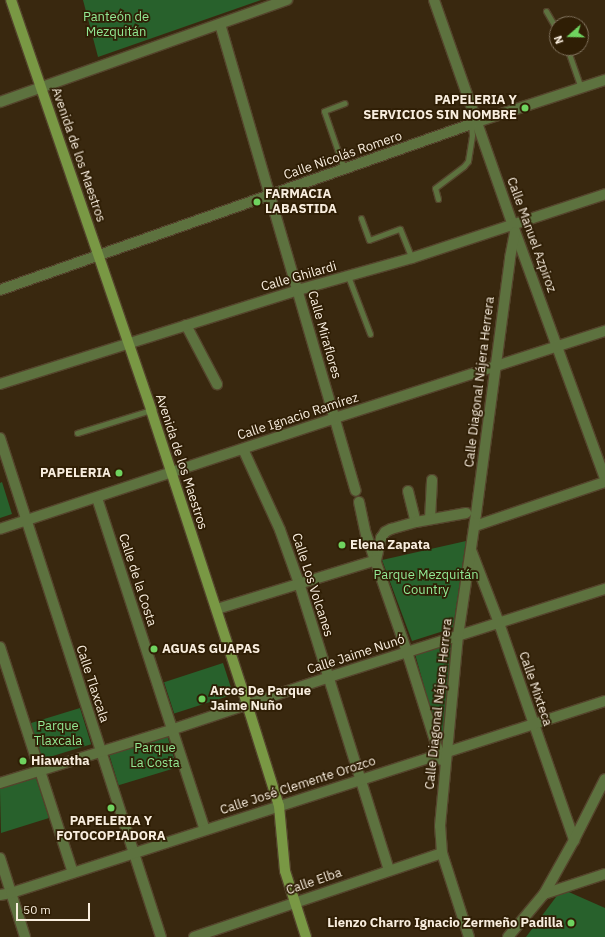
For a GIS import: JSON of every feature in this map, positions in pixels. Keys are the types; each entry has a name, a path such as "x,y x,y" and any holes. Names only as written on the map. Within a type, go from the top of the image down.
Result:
{"street":[{"name":"Avenida de los Maestros","path":"11,0 151,410 247,704 279,806 285,871 306,937"},
{"path":"0,102 287,0"},
{"name":"Calle Manuel Azpiroz","path":"434,0 474,123 605,478"},
{"name":"Calle Miraflores","path":"220,24 356,491"},
{"name":"Calle Nicolás Romero","path":"0,290 474,123 605,80"},
{"name":"Calle Ghilardi","path":"0,384 186,324 298,290 514,228 605,194"},
{"name":"Calle Diagonal Nájera Herrera","path":"469,937 442,853 440,826 445,775 444,753 458,636 470,548 475,526 514,228"},
{"path":"186,324 217,384"},
{"name":"Calle Ignacio Ramírez","path":"0,529 335,418 605,331"},
{"name":"Calle Tlaxcala","path":"0,438 100,752 161,937"},
{"name":"Calle Los Volcanes","path":"243,449 280,530 299,583 389,870"},
{"path":"430,519 432,480"},
{"path":"475,526 605,482"},
{"path":"408,491 416,522"},
{"name":"Calle de la Costa","path":"97,498 171,730 205,830"},
{"path":"359,502 366,534 444,753"},
{"path":"376,560 381,538 385,532 416,522 466,513"},
{"name":"Calle Mixteca","path":"470,548 499,623 574,840"},
{"path":"217,609 376,560"},
{"name":"Calle Jaime Nunó","path":"0,783 171,730 329,677 605,589"},
{"path":"0,647 73,873"},
{"name":"Calle José Clemente Orozco","path":"0,895 11,893 605,701"},
{"path":"508,937 544,894 605,779"},
{"name":"Calle Elba","path":"194,937 215,934 295,902 442,853"},
{"path":"0,858 25,937"},
{"path":"544,894 605,874"}],"lane":[{"path":"546,11 549,16"},
{"path":"570,56 581,88"},
{"path":"344,169 324,111 345,103"},
{"path":"438,199 435,188 464,166 468,161 474,123"},
{"path":"361,218 369,240 400,229 412,258"},
{"path":"348,276 370,334"},
{"path":"77,433 151,410"}],"green space":[{"name":"Panteón de Mezquitán","path":"83,0 261,0 98,57"},
{"path":"2,482 12,514 0,518 0,483"},
{"name":"Parque Mezquitán Country","path":"466,541 453,628 412,641 382,560"},
{"path":"454,642 446,749 442,750 415,654"},
{"path":"223,663 233,694 174,714 164,682"},
{"name":"Parque Tlaxcala","path":"80,708 91,744 41,760 30,723"},
{"name":"Parque La Costa","path":"167,735 177,768 119,785 109,753"},
{"path":"36,778 49,818 1,833 0,789"},
{"name":"Lienzo Charro Ignacio Zermeño Padilla","path":"562,889 605,908 605,937 526,937"}],"place":[{"name":"PAPELERIA Y SERVICIOS SIN NOMBRE","path":"525,108"},
{"name":"FARMACIA LABASTIDA","path":"257,202"},
{"name":"PAPELERIA","path":"119,473"},
{"name":"Elena Zapata","path":"342,545"},
{"name":"AGUAS GUAPAS","path":"154,649"},
{"name":"Arcos De Parque Jaime Nuño","path":"202,699"},
{"name":"Hiawatha","path":"23,761"},
{"name":"PAPELERIA Y FOTOCOPIADORA","path":"111,808"},
{"name":"Lienzo Charro Ignacio Zermeño Padilla","path":"571,923"}]}
